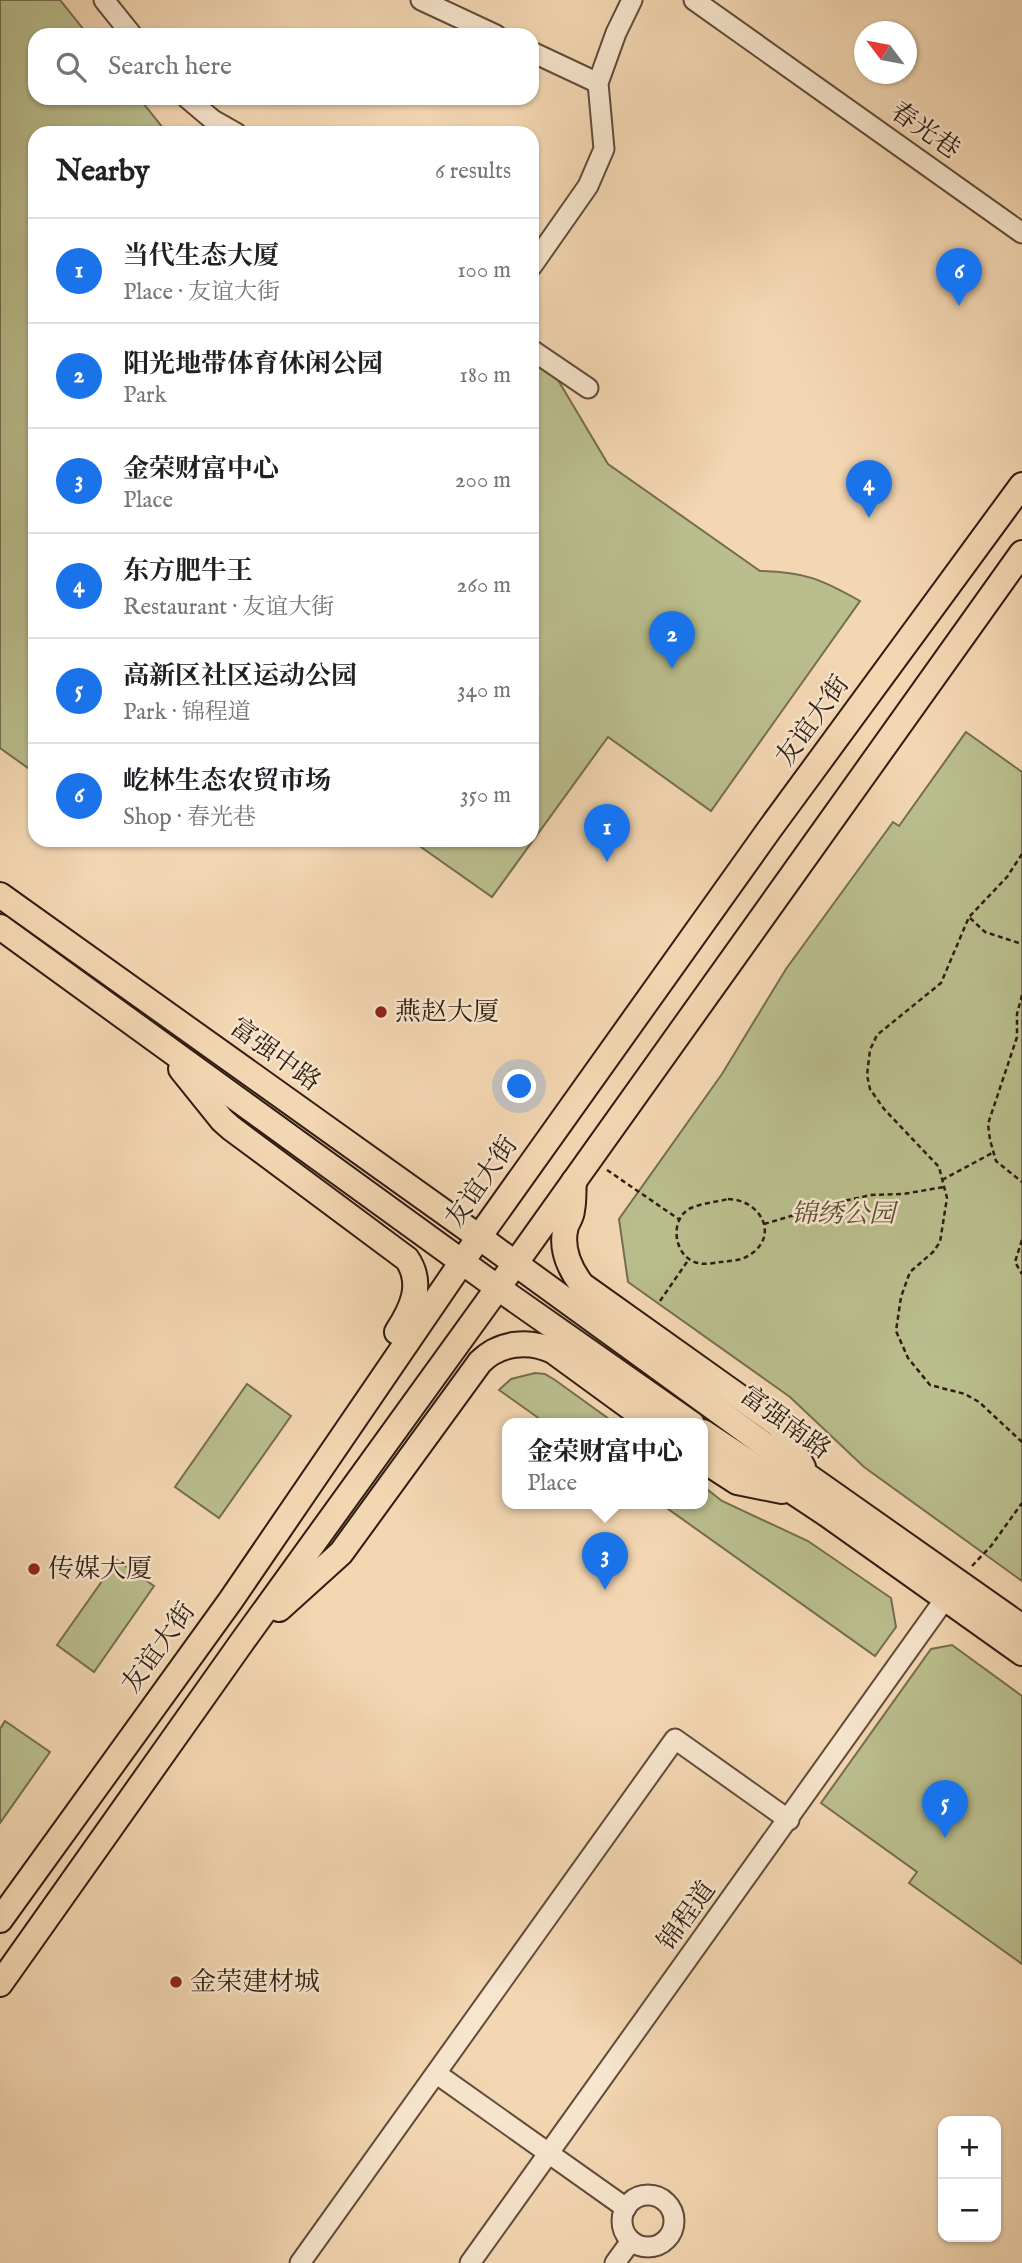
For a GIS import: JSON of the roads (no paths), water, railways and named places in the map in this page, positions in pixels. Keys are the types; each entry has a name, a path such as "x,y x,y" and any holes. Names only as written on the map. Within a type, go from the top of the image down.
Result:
{"main road":[{"name":"友谊大街","path":"0,1920 231,1600 479,1237 769,830 1022,485"},
{"path":"0,1984 1022,553"},
{"name":"富强中路","path":"0,895 515,1264"},
{"path":"0,927 498,1288 683,1418"},
{"path":"146,1031 222,1120 395,1249 407,1259 416,1278 414,1300 405,1320 263,1528 231,1600"},
{"path":"574,1181 572,1213 564,1238 565,1253 568,1265 582,1285 780,1426 802,1485 737,1482 708,1463"},
{"name":"富强南路","path":"515,1264 802,1485 951,1590 1022,1653"},
{"path":"242,1642 341,1553 480,1362 498,1348 530,1345 553,1351 645,1418"},
{"name":"富强南路","path":"708,1435 802,1485"},
{"name":"富强南路","path":"951,1590 1022,1627"}],"street":[{"path":"104,0 126,28"},
{"path":"421,0 481,28"},
{"path":"539,256 588,186 604,149 598,83 616,33 632,0"},
{"name":"春光巷","path":"694,0 1022,233"},
{"path":"539,55 598,83"},
{"path":"196,105 224,126"},
{"path":"539,355 588,388"},
{"name":"锦程道","path":"470,2263 951,1590"},
{"path":"300,2263 675,1739 789,1820"},
{"path":"437,2074 626,2208"},
{"path":"637,2198 659,2198 671,2211 673,2228 663,2242 646,2247 631,2241 623,2229 626,2208 637,2198"},
{"path":"615,2263 631,2241"}],"place":[{"name":"屹林生态农贸市场","path":"959,306"},
{"name":"东方肥牛王","path":"869,518"},
{"name":"阳光地带体育休闲公园","path":"672,669"},
{"name":"当代生态大厦","path":"607,862"},
{"name":"燕赵大厦","path":"381,1012"},
{"name":"传媒大厦","path":"34,1569"},
{"name":"金荣财富中心","path":"605,1590"},
{"name":"高新区社区运动公园","path":"945,1838"},
{"name":"金荣建材城","path":"176,1982"}],"park label":[{"name":"锦绣公园","path":"843,1214"}]}
